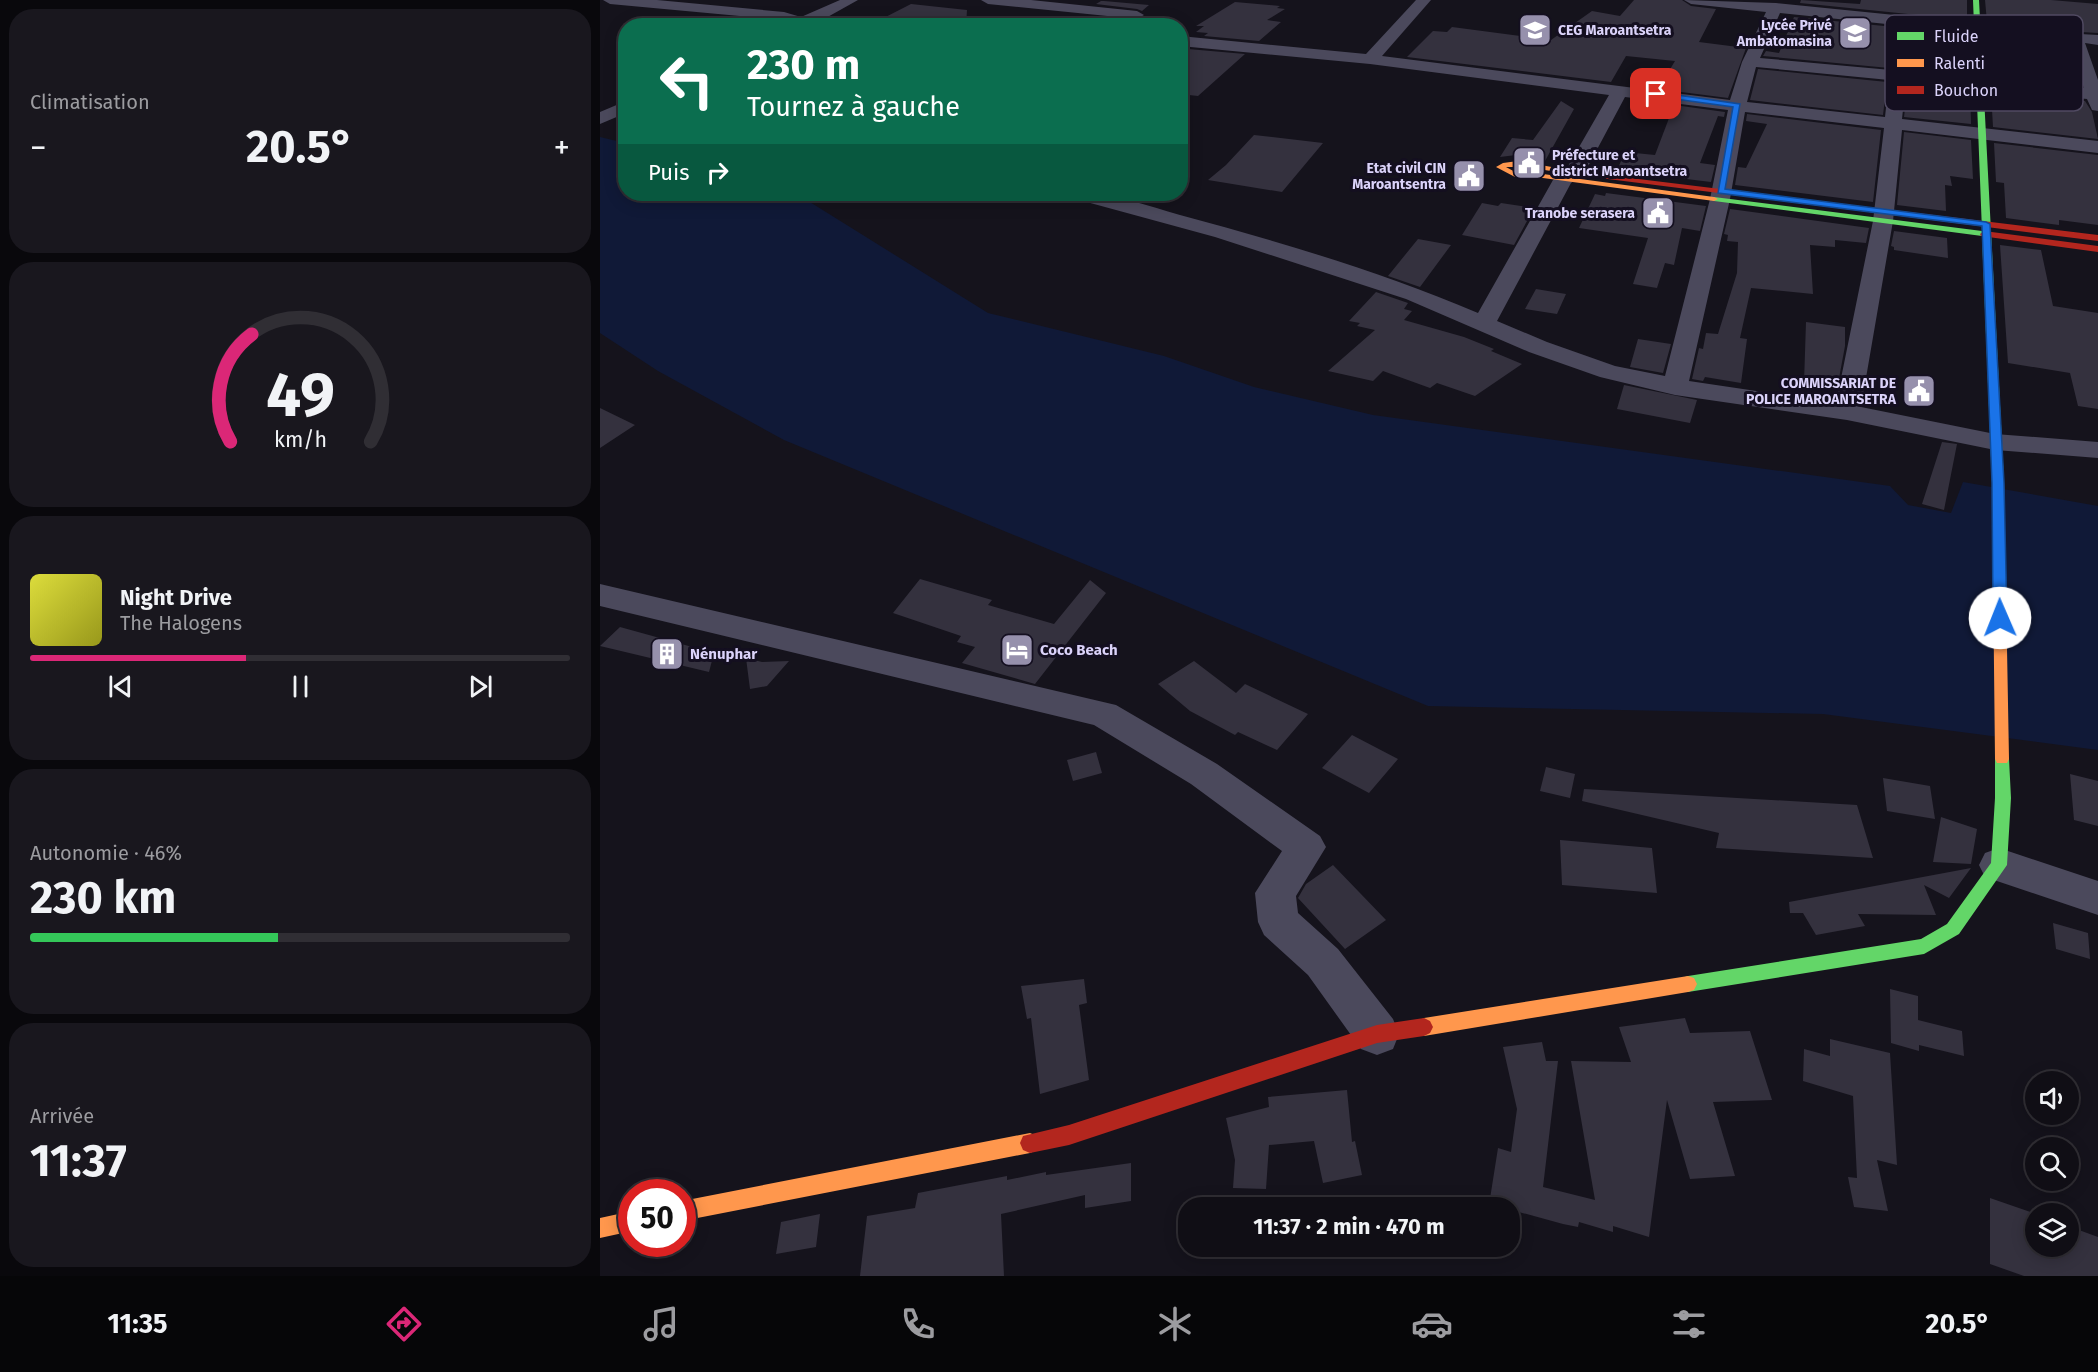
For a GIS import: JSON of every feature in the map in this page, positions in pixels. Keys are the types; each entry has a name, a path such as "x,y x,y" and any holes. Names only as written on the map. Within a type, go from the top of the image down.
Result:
{"main road":[{"path":"696,1208 1069,1136 1377,1034 1924,946 1953,929 1999,865 2003,798 1998,483 1980,111"},
{"path":"1569,176 1986,229 2098,238"},
{"path":"1986,229 2098,249"},
{"path":"600,1228 618,1224"}],"street":[{"path":"610,0 790,18"},
{"path":"811,18 851,0"},
{"path":"988,0 1119,18"},
{"path":"1370,59 1424,0"},
{"path":"1692,0 1885,18"},
{"path":"1137,18 1154,5"},
{"path":"1676,387 1721,195 1737,106 1750,62 1776,7"},
{"path":"2083,20 2087,20"},
{"path":"2083,39 2098,40"},
{"path":"1188,42 1370,59 1737,106 2098,147"},
{"path":"2083,61 2096,98"},
{"path":"1750,62 1885,76"},
{"path":"1483,324 1620,90"},
{"path":"600,121 618,111"},
{"path":"1847,412 1883,216 1895,111"},
{"path":"600,121 618,128"},
{"path":"1105,201 1222,233 1414,294 1585,365 1676,387 1847,412 1995,442 2098,450"},
{"path":"600,595 1104,714 1204,774 1306,847 1275,893 1280,922 1323,962 1377,1034"},
{"path":"1999,865 2098,898"}],"water":[{"path":"600,137 618,141 618,201 808,201 988,313 1164,356 1254,387 1373,415 1890,486 1908,505 1951,513 1963,482 2098,506 2098,750 1823,714 1428,706 784,440 658,371 600,333"}],"building":[{"path":"1634,0 1682,0 1691,6 1716,9 1699,42 1746,48 1728,98 1658,89 1675,61 1626,56 1611,82 1407,57 1433,31 1447,32 1452,27 1551,40 1592,11 1620,16"},
{"path":"1801,0 1860,4 1861,0 1967,0 1967,15 1918,15 1800,3"},
{"path":"1985,0 2051,0 2098,4 2098,33 2083,32 2083,15 1986,15"},
{"path":"1101,1 1149,5 1142,11 1096,4"},
{"path":"1235,2 1280,6 1277,8 1285,9 1267,20 1281,22 1259,41 1204,36 1208,33 1196,32 1204,26 1196,26"},
{"path":"911,4 967,10 966,18 884,18"},
{"path":"1080,16 1100,18 1077,18"},
{"path":"1794,17 1885,26 1885,68 1763,56 1766,51 1779,53"},
{"path":"1188,49 1245,54 1198,96 1188,95"},
{"path":"1758,69 1885,82 1883,115 1750,100"},
{"path":"1561,101 1574,109 1545,161 1516,155 1500,157 1512,138 1533,140"},
{"path":"2083,101 2085,101 2092,112 2098,139 1993,127 1992,111 2083,111"},
{"path":"1674,105 1725,112 1724,117 1718,116 1700,163 1715,165 1711,182 1613,170 1618,168 1625,152 1655,155"},
{"path":"1905,111 1971,111 1971,124 1904,117"},
{"path":"1747,114 1881,130 1873,202 1735,185 1738,167 1746,168 1767,124 1746,121"},
{"path":"1904,132 1971,140 1973,179 1950,176 1952,186 1945,185 1946,211 1897,205"},
{"path":"1254,135 1323,143 1282,192 1208,180 1226,165"},
{"path":"1994,143 2098,155 2098,225 2059,220 2059,225 2006,218 2004,183 1996,182"},
{"path":"1606,193 1706,206 1700,231 1682,228 1674,265 1665,263 1657,288 1633,284 1648,238 1579,228 1595,194 1605,196"},
{"path":"1482,203 1498,206 1501,203 1528,207 1527,209 1533,210 1514,245 1462,235"},
{"path":"1730,209 1869,228 1866,243 1835,240 1835,247 1810,245 1813,294 1751,288 1740,338 1747,339 1741,383 1705,377 1703,381 1692,379 1699,348 1703,349 1706,333 1718,334 1737,273 1738,242 1727,241 1728,235 1724,234"},
{"path":"1894,231 1947,238 1948,258 1894,250 1891,246"},
{"path":"1418,239 1451,245 1420,287 1388,276"},
{"path":"2000,245 2041,250 2053,306 2098,313 2098,409 2078,406 2070,373 2008,363"},
{"path":"1536,289 1566,294 1557,314 1525,309"},
{"path":"1376,292 1408,303 1404,309 1412,311 1404,320 1464,337 1522,364 1475,396 1437,383 1430,388 1383,371 1373,381 1328,371 1375,330 1357,326 1360,323 1349,321"},
{"path":"1806,322 1845,327 1845,346 1837,389 1804,383"},
{"path":"1638,339 1671,344 1663,373 1630,367"},
{"path":"1624,385 1697,400 1690,423 1617,409"},
{"path":"600,408 635,425 600,448"},
{"path":"1942,442 1957,444 1944,510 1922,504"},
{"path":"920,579 992,600 988,605 1054,624 1090,580 1106,593 1035,684 962,663 975,647 957,642 961,636 893,613"},
{"path":"620,627 714,653 709,672 600,646"},
{"path":"746,658 762,662 789,661 767,686 750,689"},
{"path":"1194,661 1236,693 1245,684 1308,714 1277,750 1238,732 1235,735 1190,711 1158,684"},
{"path":"1352,735 1398,759 1369,793 1322,768"},
{"path":"1096,752 1102,773 1073,781 1067,760"},
{"path":"1546,767 1575,774 1570,798 1540,791"},
{"path":"2070,774 2098,781 2098,826 2074,820"},
{"path":"1883,778 1930,786 1935,819 1887,811"},
{"path":"1584,789 1857,805 1873,858 1716,848 1719,833 1582,801"},
{"path":"1941,817 1977,829 1971,864 1933,862"},
{"path":"1560,840 1652,848 1657,893 1562,885"},
{"path":"1333,865 1386,920 1345,949 1298,898 1306,884"},
{"path":"1971,868 1949,898 1924,885 1936,915 1858,914 1865,926 1816,935 1803,913 1790,913 1789,902"},
{"path":"2053,923 2088,933 2090,959 2056,949"},
{"path":"1084,979 1087,1003 1079,1005 1089,1080 1040,1094 1031,1018 1027,1019 1021,986"},
{"path":"1890,989 1918,996 1918,1020 1962,1031 1964,1056 1919,1045 1919,1051 1891,1043"},
{"path":"1685,1018 1690,1033 1750,1031 1772,1100 1713,1102 1735,1176 1690,1179 1667,1100 1649,1237 1613,1226 1613,1232 1579,1222 1578,1227 1563,1224 1520,1212 1520,1197 1490,1197 1498,1148 1511,1152 1517,1109 1503,1047 1542,1042 1546,1061 1558,1061 1543,1187 1595,1200 1571,1061 1631,1062 1619,1027"},
{"path":"1830,1039 1890,1053 1897,1165 1877,1160 1888,1211 1854,1207 1848,1177 1857,1178 1853,1096 1803,1081 1804,1049 1830,1056"},
{"path":"1347,1090 1352,1142 1355,1141 1362,1175 1323,1183 1314,1141 1269,1145 1266,1189 1233,1188 1235,1160 1226,1118 1269,1107 1268,1097"},
{"path":"1131,1163 1131,1201 1085,1208 1085,1195 1001,1214 1004,1276 860,1276 867,1216 915,1208 918,1193 1007,1176 1007,1180 1046,1172 1046,1175"},
{"path":"1990,1198 2025,1210 2025,1257 2079,1257 2079,1230 2098,1237 2098,1276 2024,1276 1990,1264"},
{"path":"820,1214 816,1247 776,1254 781,1222"}],"traffic: fast":[{"path":"1976,0 1977,15"},
{"path":"1981,111 1998,482"},
{"path":"1714,199 1984,234"},
{"path":"1688,984 1924,946 1953,929 1999,865 2003,798 2002,759"}],"traffic: slow":[{"path":"1592,175 1518,164 1500,167 1515,175 1543,176 1714,199"},
{"path":"1998,482 2002,759"},
{"path":"1424,1027 1688,984"},
{"path":"696,1208 1030,1143"},
{"path":"600,1228 618,1224"}],"traffic: jam":[{"path":"1592,175 2098,238"},
{"path":"1984,234 2098,249"},
{"path":"1030,1143 1069,1135 1377,1034 1424,1027"}],"place":[{"name":"CEG Maroantsetra","path":"1535,30"},
{"name":"Lycée Privé Ambatomasina","path":"1855,33"},
{"name":"Préfecture et district Maroantsetra","path":"1529,163"},
{"name":"Etat civil CIN Maroantsentra","path":"1469,176"},
{"name":"Tranobe serasera","path":"1658,213"},
{"name":"COMMISSARIAT DE POLICE MAROANTSETRA","path":"1919,391"},
{"name":"Coco Beach","path":"1017,650"},
{"name":"Nénuphar","path":"667,654"}],"route":[{"path":"1656,94 1737,106 1721,191 1986,224 1998,483 2000,618"}]}
